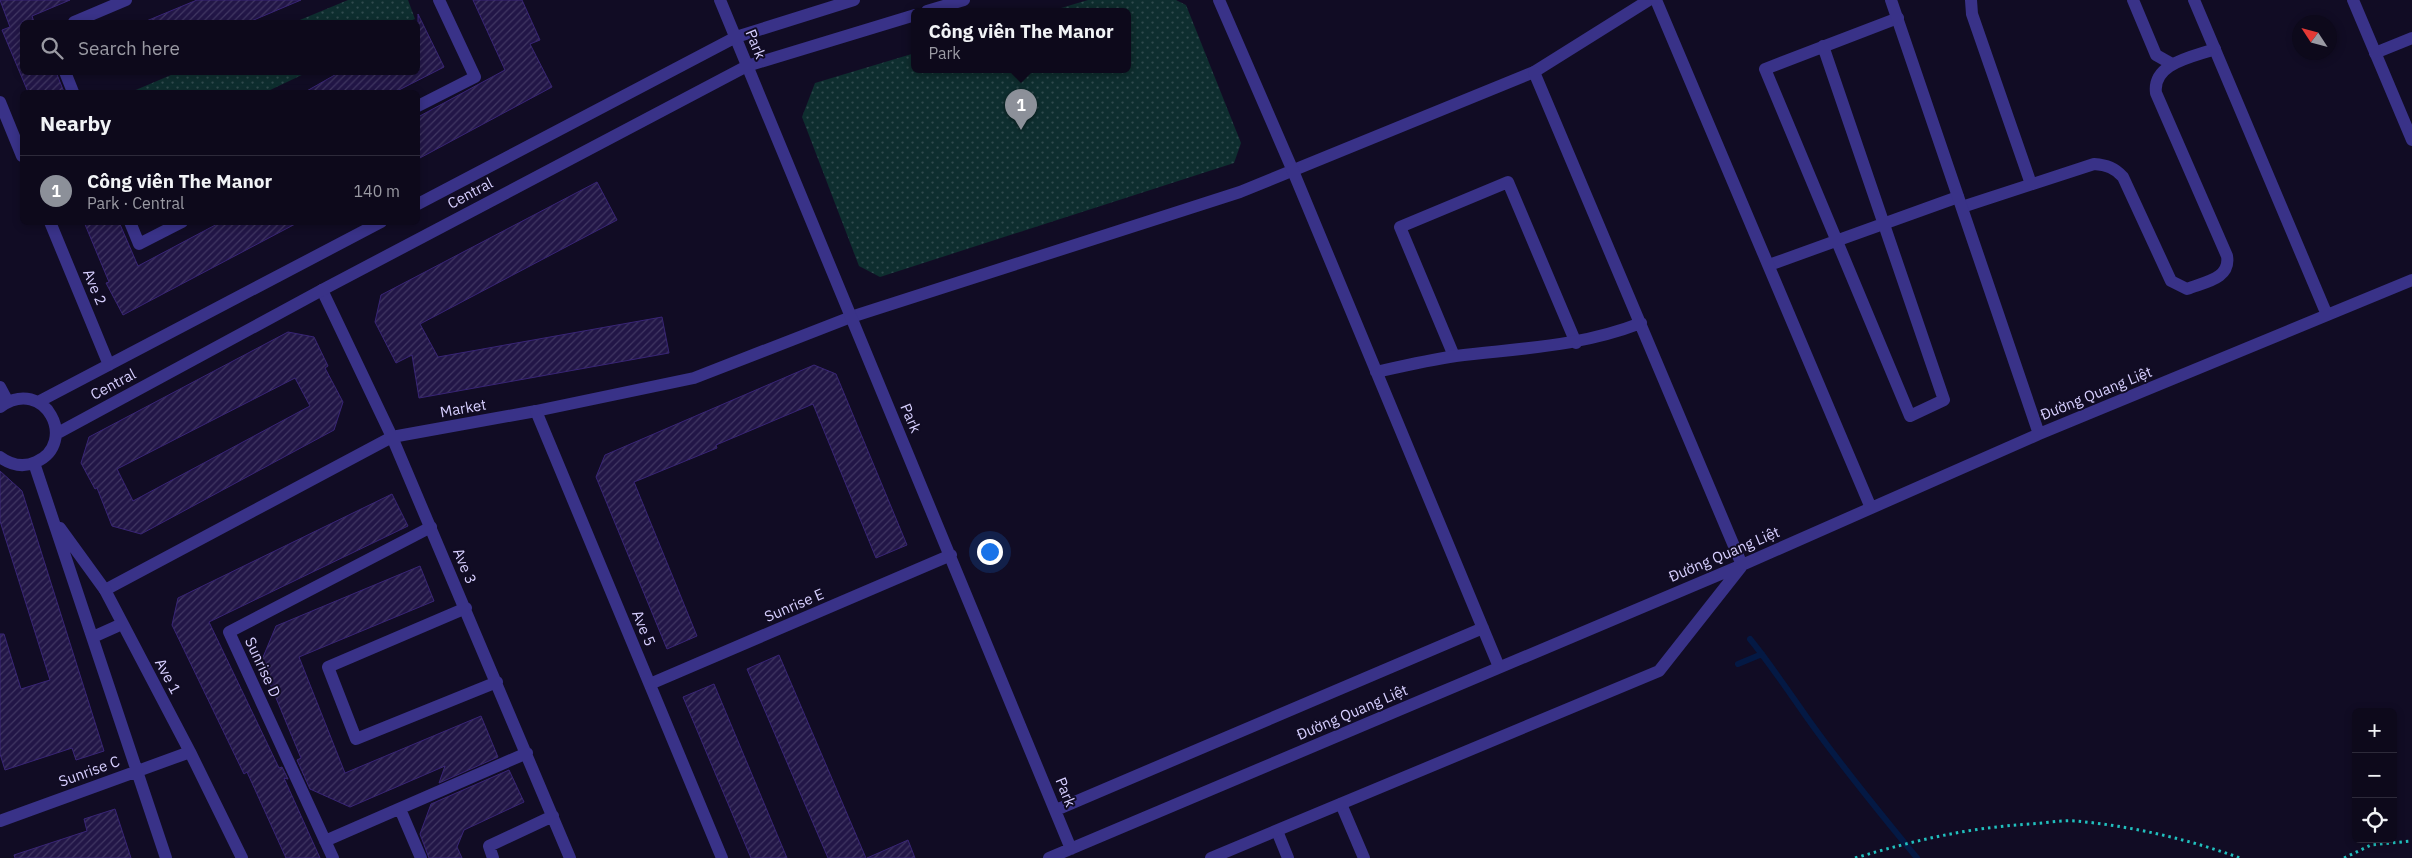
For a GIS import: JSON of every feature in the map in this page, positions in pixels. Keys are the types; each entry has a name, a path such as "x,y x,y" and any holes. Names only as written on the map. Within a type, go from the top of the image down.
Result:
{"street":[{"path":"79,20 126,0"},
{"path":"420,105 475,77 439,0"},
{"name":"Park","path":"720,0 1071,849"},
{"name":"Central","path":"420,203 736,37 854,0"},
{"path":"937,8 964,0"},
{"path":"1218,0 1293,171 1499,667"},
{"name":"Market","path":"104,590 392,437 536,411 694,378 851,317 1240,192 1534,72 1649,0"},
{"path":"1656,0 1871,508"},
{"path":"1892,0 2039,434"},
{"path":"1971,0 1972,14 2031,184"},
{"path":"2133,0 2156,55 2172,64"},
{"path":"2194,0 2327,315"},
{"path":"2353,0 2375,53 2408,118 2412,140"},
{"name":"Central","path":"56,434 322,290 747,66 911,16"},
{"path":"1823,46 1944,400 1910,416 1766,69 1823,46 1898,18"},
{"path":"2375,53 2412,38"},
{"path":"1768,264 1884,223 2031,184 2094,164 2106,165 2117,170 2123,177 2171,282 2187,289 2222,275 2228,264 2226,256 2156,93 2155,85 2172,64 2215,49"},
{"path":"1211,858 1659,671 1742,565 1534,72"},
{"path":"66,75 72,90"},
{"path":"0,102 20,151"},
{"path":"1454,356 1400,227 1508,182 1576,343"},
{"name":"Ave 2","path":"51,225 109,365"},
{"path":"131,225 139,244 176,225"},
{"name":"Central","path":"38,402 375,225"},
{"name":"Đường Quang Liệt","path":"1049,858 1742,565 2039,434 2412,280"},
{"name":"Ave 3","path":"322,290 392,437 466,608 570,858"},
{"path":"1376,372 1454,356 1576,343 1611,335 1640,323"},
{"path":"0,387 4,404 23,399 38,402 47,409 54,419 56,434 49,452 34,463 19,465 0,457"},
{"name":"Ave 5","path":"536,411 722,858"},
{"name":"Ave 1","path":"34,463 166,858"},
{"name":"Ave 1","path":"52,517 104,590 190,752 242,858"},
{"name":"Sunrise D","path":"333,858 229,632 431,527"},
{"name":"Sunrise E","path":"650,684 951,555"},
{"path":"466,608 328,667 356,739 497,682"},
{"path":"93,637 122,624"},
{"path":"1056,810 1483,628"},
{"name":"Sunrise C","path":"0,821 190,752"},
{"path":"325,842 527,753"},
{"path":"1341,804 1364,858"},
{"path":"400,809 420,858"},
{"path":"493,858 489,846 553,816"},
{"path":"1277,831 1288,858"}],"path":[{"path":"1855,858 1914,840 1985,827 2074,821 2152,833 2240,858"},
{"path":"2344,858 2370,845 2412,841"}],"green space":[{"path":"348,0 408,0 415,19 412,20 300,20"},
{"path":"1088,0 1176,0 1186,5 1241,143 1234,163 880,277 859,266 802,117 815,83 911,54 911,73 1131,73 1131,8 1061,8"},
{"path":"171,75 302,75 270,90 136,90"}],"building":[{"path":"0,0 70,0 32,16 33,20 20,20 20,73 2,30 10,27"},
{"path":"197,0 301,0 254,20 149,20"},
{"path":"473,0 522,0 540,40 530,44 552,87 420,158 420,116 505,70"},
{"path":"418,14 444,67 399,90 308,90 335,75 420,75 420,20 418,20"},
{"path":"21,75 57,75 63,90 27,90"},
{"path":"597,182 617,220 420,324 438,357 662,317 669,353 419,398 412,355 396,363 375,322 381,295"},
{"path":"85,225 120,225 138,266 215,225 293,225 123,315 106,283 109,282"},
{"path":"288,332 314,337 328,366 325,368 343,402 334,430 141,534 112,526 97,488 95,489 81,463 89,437","holes":["295,378 310,406 133,501 117,469"]},
{"path":"814,365 836,374 907,545 876,558 813,404 716,445 717,448 634,482 697,636 667,649 596,477 605,455"},
{"path":"0,471 22,491 104,751 76,760 72,748 5,770 0,754 0,634 4,634 21,689 50,680 0,521"},
{"path":"392,494 408,526 209,622 279,768 282,767 288,779 284,778 320,858 286,858 247,772 244,774 172,625 178,598"},
{"path":"420,566 434,601 299,657 345,773 481,716 498,757 439,783 445,766 350,807 310,789 297,760 301,758 261,662 276,626"},
{"path":"779,655 866,858 828,858 747,669"},
{"path":"714,684 787,858 751,858 683,697"},
{"path":"509,770 524,802 464,830 457,847 462,858 429,858 420,834 431,804"},
{"path":"115,809 131,858 15,858 14,855 87,831 84,819"},
{"path":"908,840 915,858 867,858"}],"waterway":[{"path":"1750,639 1834,755 1917,858"},
{"path":"1738,664 1762,654"}],"place":[{"name":"Công viên The Manor","path":"1021,130"}]}
